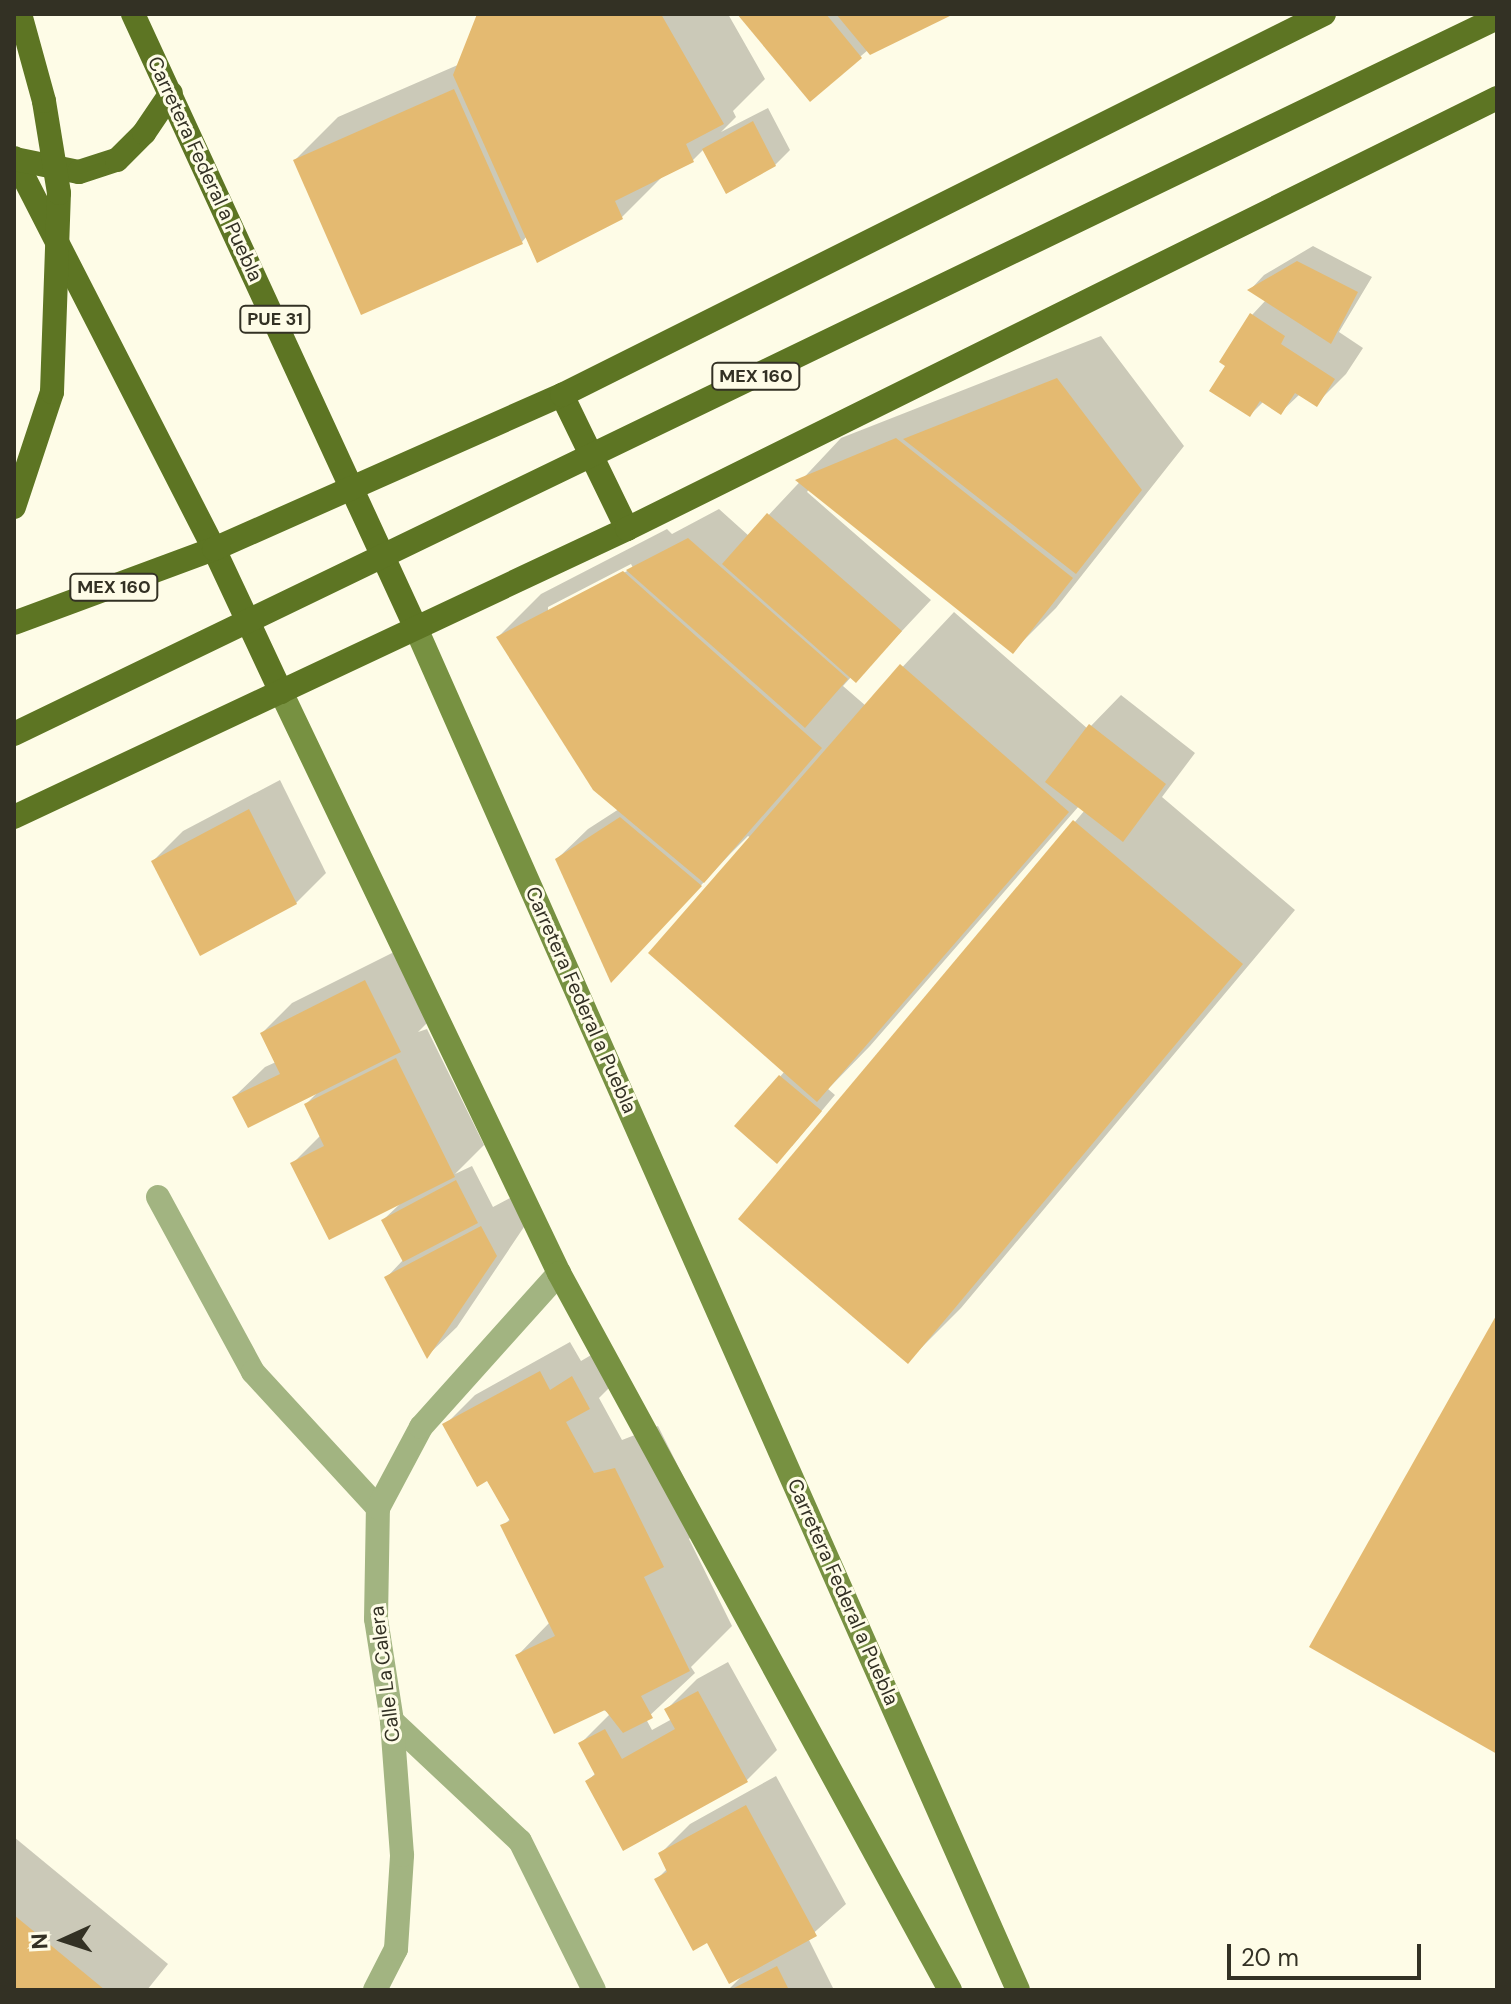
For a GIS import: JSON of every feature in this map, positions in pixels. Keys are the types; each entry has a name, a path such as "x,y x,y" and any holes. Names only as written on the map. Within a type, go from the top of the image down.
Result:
{"main road":[{"path":"14,507 52,392 59,193 44,101 20,14"},
{"name":"Carretera Federal a Puebla","path":"133,14 415,626 1018,1990"},
{"name":"MEX 160","path":"14,623 214,549 562,395 1324,14"},
{"name":"MEX 160","path":"14,734 1497,18"},
{"path":"14,159 79,172 117,160 144,133 171,93"},
{"path":"14,817 627,529 1497,98"},
{"path":"14,159 214,549 559,1273 950,1990"},
{"path":"562,395 627,529"}],"street":[{"path":"158,1197 253,1372 378,1508"},
{"name":"Calle La Calera","path":"375,1990 396,1949 402,1855 392,1721 376,1619 378,1508 421,1427 559,1273"},
{"path":"392,1721 520,1841 594,1990"}],"building":[{"path":"477,14 661,14 724,124 686,144 694,162 615,201 623,219 537,263 453,75"},
{"path":"737,14 826,14 862,58 810,102"},
{"path":"836,14 954,14 870,55"},
{"path":"454,89 523,244 361,315 293,160"},
{"path":"753,121 776,166 726,194 702,149"},
{"path":"1297,261 1358,292 1331,344 1247,290"},
{"path":"1250,313 1285,336 1281,344 1335,379 1317,407 1295,393 1281,415 1260,401 1250,417 1209,391 1225,366 1219,362"},
{"path":"1057,378 1142,490 1076,574 903,439"},
{"path":"896,438 1073,578 1013,654 795,480"},
{"path":"767,513 902,631 856,683 722,564"},
{"path":"688,538 848,679 805,728 626,570"},
{"path":"623,571 822,748 704,883 593,790 496,637"},
{"path":"900,664 1069,812 817,1102 648,953"},
{"path":"1089,724 1166,784 1123,842 1045,782"},
{"path":"249,809 297,904 200,956 151,861"},
{"path":"620,817 702,886 611,983 555,859"},
{"path":"1073,820 1243,964 908,1364 738,1219"},
{"path":"365,980 401,1052 248,1128 232,1097 280,1074 260,1033"},
{"path":"396,1058 455,1177 329,1240 290,1163 324,1146 304,1104"},
{"path":"779,1075 822,1111 777,1164 734,1126"},
{"path":"456,1180 478,1223 403,1262 381,1220"},
{"path":"481,1226 497,1256 427,1359 384,1277"},
{"path":"1497,1314 1497,1754 1309,1647"},
{"path":"540,1371 550,1390 572,1376 590,1409 566,1422 594,1473 615,1468 664,1567 644,1577 690,1671 641,1696 653,1718 623,1733 605,1710 554,1734 515,1655 555,1636 500,1525 510,1521 487,1481 477,1487 442,1424"},
{"path":"698,1691 748,1782 623,1851 585,1781 595,1775 578,1743 605,1729 622,1759 675,1729 664,1709"},
{"path":"746,1805 817,1936 729,1984 707,1943 693,1951 654,1879 667,1872 658,1853"},
{"path":"14,1915 105,1990 14,1990"},
{"path":"777,1966 789,1990 730,1990"}]}
